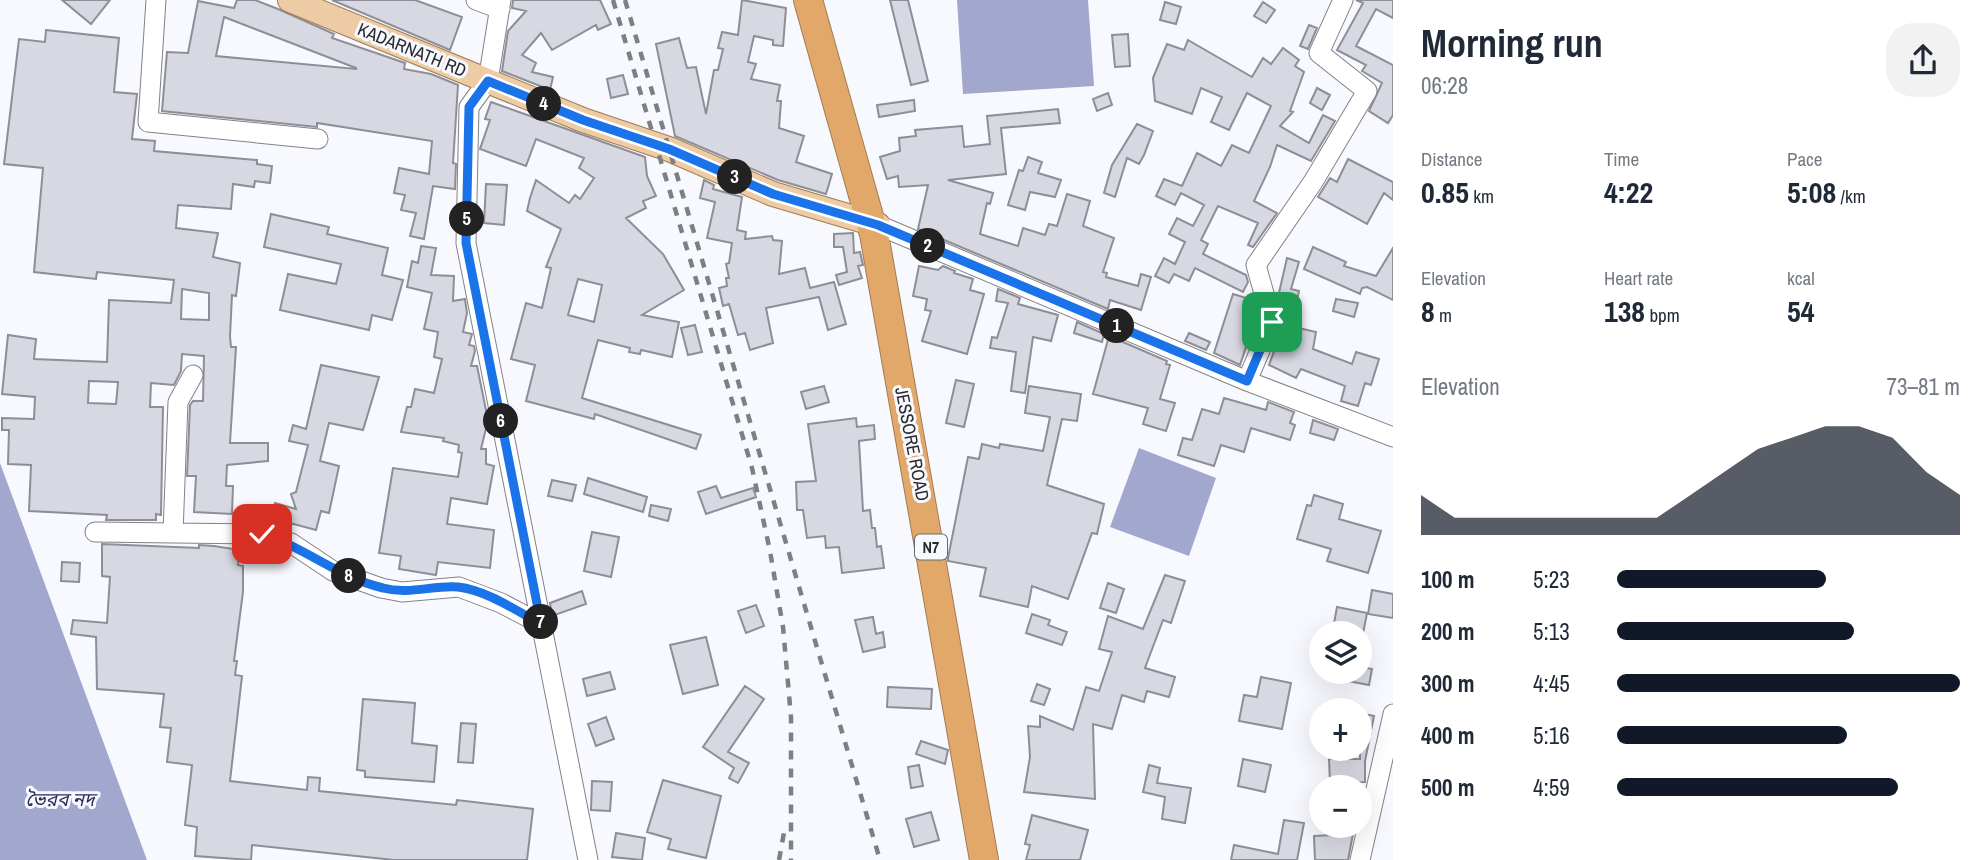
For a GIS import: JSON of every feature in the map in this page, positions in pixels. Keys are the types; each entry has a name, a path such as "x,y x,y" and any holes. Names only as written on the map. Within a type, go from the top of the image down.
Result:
{"highway":[{"name":"JESSORE ROAD","path":"808,0 874,227"},
{"name":"JESSORE ROAD","path":"821,0 866,160 874,227 989,859"}],"main road":[{"name":"KADARNATH RD","path":"290,0 583,120 669,149 773,194 874,227"}],"street":[{"path":"156,0 148,122 318,139"},
{"path":"476,0 500,4 488,81 469,107 466,243 588,860"},
{"path":"1247,381 1272,322 1256,265 1313,182 1367,91 1319,53 1343,0"},
{"name":"KADARNATH RD","path":"874,227 1247,381 1393,437"},
{"path":"173,533 178,402 193,375"},
{"path":"95,532 262,534 291,543 333,571 381,588 402,592 458,587 501,603 541,624"},
{"path":"1360,860 1393,714"}],"water":[{"path":"957,0 1088,0 1094,86 963,94"},
{"path":"1139,448 1216,478 1189,556 1110,527"},
{"name":"ভৈরব নদ","path":"0,463 137,833 147,860 0,860"}],"building":[{"path":"62,0 110,0 91,24"},
{"path":"237,0 255,0 334,34 332,38 405,63 404,69 431,74 458,85 453,163 456,164 455,189 433,186 424,239 410,236 416,213 401,210 405,195 394,193 399,168 429,174 432,141 317,123 317,127 162,111 167,52 188,53 198,1 234,8","holes":["224,17 356,68 216,56"]},
{"path":"332,0 415,0 462,17 450,50"},
{"path":"513,0 600,0 611,24 598,30 596,25 552,50 541,33 522,55 536,63 532,72 553,77 550,90 502,71 508,31 526,11 512,8"},
{"path":"742,0 786,8 783,46 773,45 773,40 754,36 748,62 756,64 751,79 780,85 777,101 781,101 779,128 804,136 796,162 832,174 826,194 778,180 675,136 656,44 679,38 687,68 696,67 706,114 714,70 718,70 723,49 718,48 722,32 738,35"},
{"path":"890,0 908,0 928,81 911,85"},
{"path":"1356,0 1393,0 1393,18 1376,9 1356,46 1393,65 1393,115 1388,123 1369,111 1382,83 1362,71 1366,65 1337,50 1363,3"},
{"path":"1165,2 1181,7 1176,24 1160,20"},
{"path":"1263,2 1275,10 1266,23 1254,16"},
{"path":"1309,25 1317,28 1308,49 1300,46"},
{"path":"46,30 119,38 114,92 137,94 132,139 155,141 154,151 257,160 257,164 272,166 270,183 255,181 254,187 233,184 231,209 178,205 176,228 218,233 213,257 240,263 236,296 232,295 230,336 231,347 236,347 230,443 268,443 268,461 227,465 226,486 233,486 232,514 194,512 196,476 187,476 190,405 193,401 203,401 204,356 182,354 181,371 174,385 151,383 150,407 163,407 161,515 156,514 156,520 106,520 107,515 29,511 31,465 8,464 9,430 2,430 2,418 34,419 35,397 2,394 8,335 36,339 34,359 107,362 109,300 171,303 174,280 97,272 96,279 34,272 43,168 4,164 19,39 45,42","holes":["182,289 209,293 209,320 181,319","89,381 118,382 116,404 88,403"]},
{"path":"1128,34 1130,66 1115,67 1112,35"},
{"path":"1188,40 1252,77 1263,58 1271,64 1283,48 1299,60 1295,66 1304,72 1290,111 1293,112 1280,126 1309,143 1323,115 1335,121 1311,161 1277,145 1254,201 1277,213 1253,247 1248,245 1258,223 1218,206 1201,240 1208,244 1203,254 1246,275 1248,282 1243,292 1195,268 1189,281 1174,274 1169,283 1155,276 1164,258 1175,264 1185,242 1169,234 1177,218 1193,226 1204,205 1181,193 1175,205 1156,196 1164,179 1182,186 1197,153 1221,166 1232,145 1249,153 1271,106 1247,93 1229,130 1211,122 1222,97 1201,88 1192,114 1155,101 1153,78 1167,44 1184,50"},
{"path":"623,75 628,94 611,98 607,79"},
{"path":"1317,88 1330,95 1322,110 1310,103"},
{"path":"1108,93 1112,105 1097,111 1093,99"},
{"path":"914,100 915,111 879,117 877,105"},
{"path":"491,102 645,157 647,176 656,196 643,201 646,208 626,218 663,254 684,290 642,315 679,322 672,357 641,350 640,354 629,352 630,348 598,340 582,398 701,435 696,449 595,414 594,419 526,401 535,365 511,359 526,303 542,308 551,268 546,267 561,229 527,211 530,198 536,180 569,203 575,195 580,199 594,178 579,168 584,158 536,139 526,166 480,149 490,120 485,119","holes":["578,279 602,285 594,322 568,315"]},
{"path":"1058,109 1060,123 1001,128 1006,174 948,180 993,193 990,204 987,203 980,234 1018,246 1023,228 1045,235 1049,224 1057,226 1067,194 1090,201 1083,226 1114,238 1103,272 1107,273 1106,277 1138,286 1141,274 1151,277 1141,310 1110,300 1108,309 918,229 928,185 899,187 898,176 887,179 880,157 900,151 899,138 916,136 915,130 962,126 964,147 990,144 987,116"},
{"path":"1137,124 1153,131 1144,155 1139,164 1127,158 1115,197 1104,193 1112,165"},
{"path":"1028,157 1042,162 1038,173 1061,180 1055,197 1030,192 1025,210 1008,205 1019,170 1023,171"},
{"path":"1348,159 1393,182 1393,200 1384,193 1367,224 1318,197 1330,178 1337,182"},
{"path":"704,180 714,185 713,189 742,197 737,230 746,232 745,239 772,236 773,240 782,241 779,274 805,268 810,288 834,282 846,324 828,330 819,297 766,308 773,343 750,350 745,333 738,335 729,304 723,306 719,288 727,286 726,278 729,278 726,264 729,263 732,243 707,238 715,202 700,198"},
{"path":"486,184 507,185 504,225 484,223"},
{"path":"271,214 329,227 327,234 388,248 382,275 403,280 392,320 372,315 369,330 280,310 288,274 336,284 341,264 264,247"},
{"path":"853,233 854,253 860,252 863,265 858,266 862,278 839,285 836,275 847,272 843,247 834,247 834,234"},
{"path":"421,246 436,248 431,275 454,276 453,301 465,299 467,313 463,332 472,334 469,345 474,346 475,351 471,366 477,366 488,420 481,449 486,449 486,464 494,466 487,504 451,498 447,524 494,530 490,568 438,562 436,575 399,569 401,556 379,553 393,468 458,477 462,453 458,452 459,445 443,441 444,438 401,432 415,389 434,393 442,359 434,357 438,332 424,329 432,293 407,287 412,261 418,263"},
{"path":"1313,247 1346,262 1344,266 1376,276 1393,248 1393,300 1367,287 1362,288 1360,294 1304,269"},
{"path":"1287,258 1299,262 1291,289 1299,291 1296,305 1287,303 1294,327 1316,332 1313,349 1352,364 1356,352 1379,359 1371,385 1365,383 1358,406 1341,401 1345,386 1301,369 1296,378 1269,365 1283,326 1278,297"},
{"path":"919,266 938,270 943,266 955,271 954,273 973,279 970,290 984,294 967,354 922,341 931,311 925,310 927,299 913,296"},
{"path":"998,289 1020,298 1018,304 1058,315 1051,341 1033,337 1025,393 1011,391 1016,352 990,348 992,337 997,338 1008,303 996,301"},
{"path":"1233,294 1253,300 1257,314 1240,365 1214,353"},
{"path":"1336,299 1358,303 1354,317 1333,311"},
{"path":"1077,322 1104,334 1102,342 1074,333"},
{"path":"695,325 702,352 688,355 681,328"},
{"path":"1189,333 1210,342 1206,350 1185,341"},
{"path":"1109,336 1167,361 1166,364 1170,365 1160,399 1175,403 1166,431 1143,424 1148,408 1093,394"},
{"path":"321,365 379,377 363,430 329,423 320,461 339,466 329,513 321,511 316,530 271,518 275,503 296,509 291,494 296,492 308,445 289,441 293,425 306,429"},
{"path":"956,380 974,384 964,427 946,423"},
{"path":"824,386 829,402 806,409 801,392"},
{"path":"1029,386 1081,394 1077,421 1062,419 1047,485 1104,504 1097,534 1092,533 1068,599 1032,586 1028,607 980,596 986,568 948,561 948,558 968,457 979,459 982,444 1043,451 1050,417 1025,413"},
{"path":"1224,398 1266,410 1268,402 1294,412 1290,423 1295,425 1290,440 1251,428 1244,452 1221,445 1214,466 1178,455 1183,438 1192,440 1202,409 1219,414"},
{"path":"856,418 857,427 874,425 875,439 859,441 863,511 870,510 872,528 875,528 877,547 881,546 884,568 842,573 839,547 826,548 825,536 807,538 803,510 797,510 796,482 816,481 808,424"},
{"path":"1313,420 1338,429 1334,440 1310,433"},
{"path":"588,478 647,497 643,512 584,494"},
{"path":"552,480 576,485 572,501 548,496"},
{"path":"716,486 721,498 753,488 756,497 706,514 698,492"},
{"path":"1314,495 1343,504 1339,519 1381,531 1368,573 1327,561 1331,549 1297,539 1307,505 1311,506"},
{"path":"651,505 671,509 668,521 649,516"},
{"path":"592,532 619,537 611,577 584,571"},
{"path":"102,544 199,548 199,545 240,550 238,565 243,566 243,592 234,661 237,661 235,675 242,676 230,781 307,790 308,777 320,778 319,791 456,805 457,800 533,809 527,860 394,860 252,845 251,860 195,856 197,827 185,825 192,765 167,762 171,728 160,727 164,694 97,689 96,637 71,634 73,620 107,623 110,577 102,576"},
{"path":"62,562 80,563 79,582 61,581"},
{"path":"1165,575 1185,581 1171,623 1163,620 1145,668 1175,677 1169,697 1147,691 1144,702 1122,695 1112,729 1093,724 1095,799 1024,792 1030,757 1028,726 1040,727 1040,716 1073,730 1086,687 1099,691 1112,652 1099,649 1108,616 1143,629"},
{"path":"1108,583 1124,589 1116,613 1100,608"},
{"path":"1372,590 1393,594 1393,618 1368,614"},
{"path":"582,591 586,604 552,616 550,603"},
{"path":"756,605 764,626 746,633 738,611"},
{"path":"1337,607 1367,613 1365,621 1334,621"},
{"path":"1032,614 1050,620 1048,625 1067,632 1062,645 1026,633"},
{"path":"873,617 876,634 883,632 885,647 863,652 855,620"},
{"path":"706,637 718,685 683,694 670,645"},
{"path":"610,672 615,689 587,696 583,679"},
{"path":"1261,677 1291,683 1282,729 1239,721 1244,695 1257,697"},
{"path":"1037,684 1050,689 1044,705 1031,701"},
{"path":"745,686 764,699 728,752 749,763 738,783 729,778 734,768 703,747"},
{"path":"888,687 932,689 931,709 887,707"},
{"path":"363,699 415,703 412,743 437,746 434,782 365,777 365,771 357,770"},
{"path":"606,717 614,739 596,746 588,724"},
{"path":"461,723 476,724 473,763 458,762"},
{"path":"921,741 948,750 945,764 916,754"},
{"path":"1243,759 1271,765 1265,792 1238,786"},
{"path":"1329,761 1365,761 1365,775 1330,775"},
{"path":"919,765 923,786 911,788 908,767"},
{"path":"1149,765 1160,768 1157,783 1191,788 1185,823 1162,819 1165,797 1143,792"},
{"path":"663,780 721,796 706,858 668,849 671,839 647,832"},
{"path":"592,781 612,782 610,811 591,810"},
{"path":"931,812 939,840 914,847 906,819"},
{"path":"1032,815 1088,830 1080,860 1026,860 1030,845 1025,844"},
{"path":"1284,820 1304,823 1297,860 1231,860 1234,845 1278,854"},
{"path":"616,833 645,838 642,860 612,857"},
{"path":"1314,838 1352,838 1348,860 1315,860"}],"railway":[{"path":"613,0 752,468 770,551 783,627 791,717 791,860"},
{"path":"625,0 880,860"},
{"path":"779,860 785,827"}],"route":[{"path":"262,534 291,543 333,571 381,588 402,592 458,587 501,603 541,624 466,243 469,107 488,81 583,120 669,149 773,194 878,225 1247,381 1272,322"}]}
